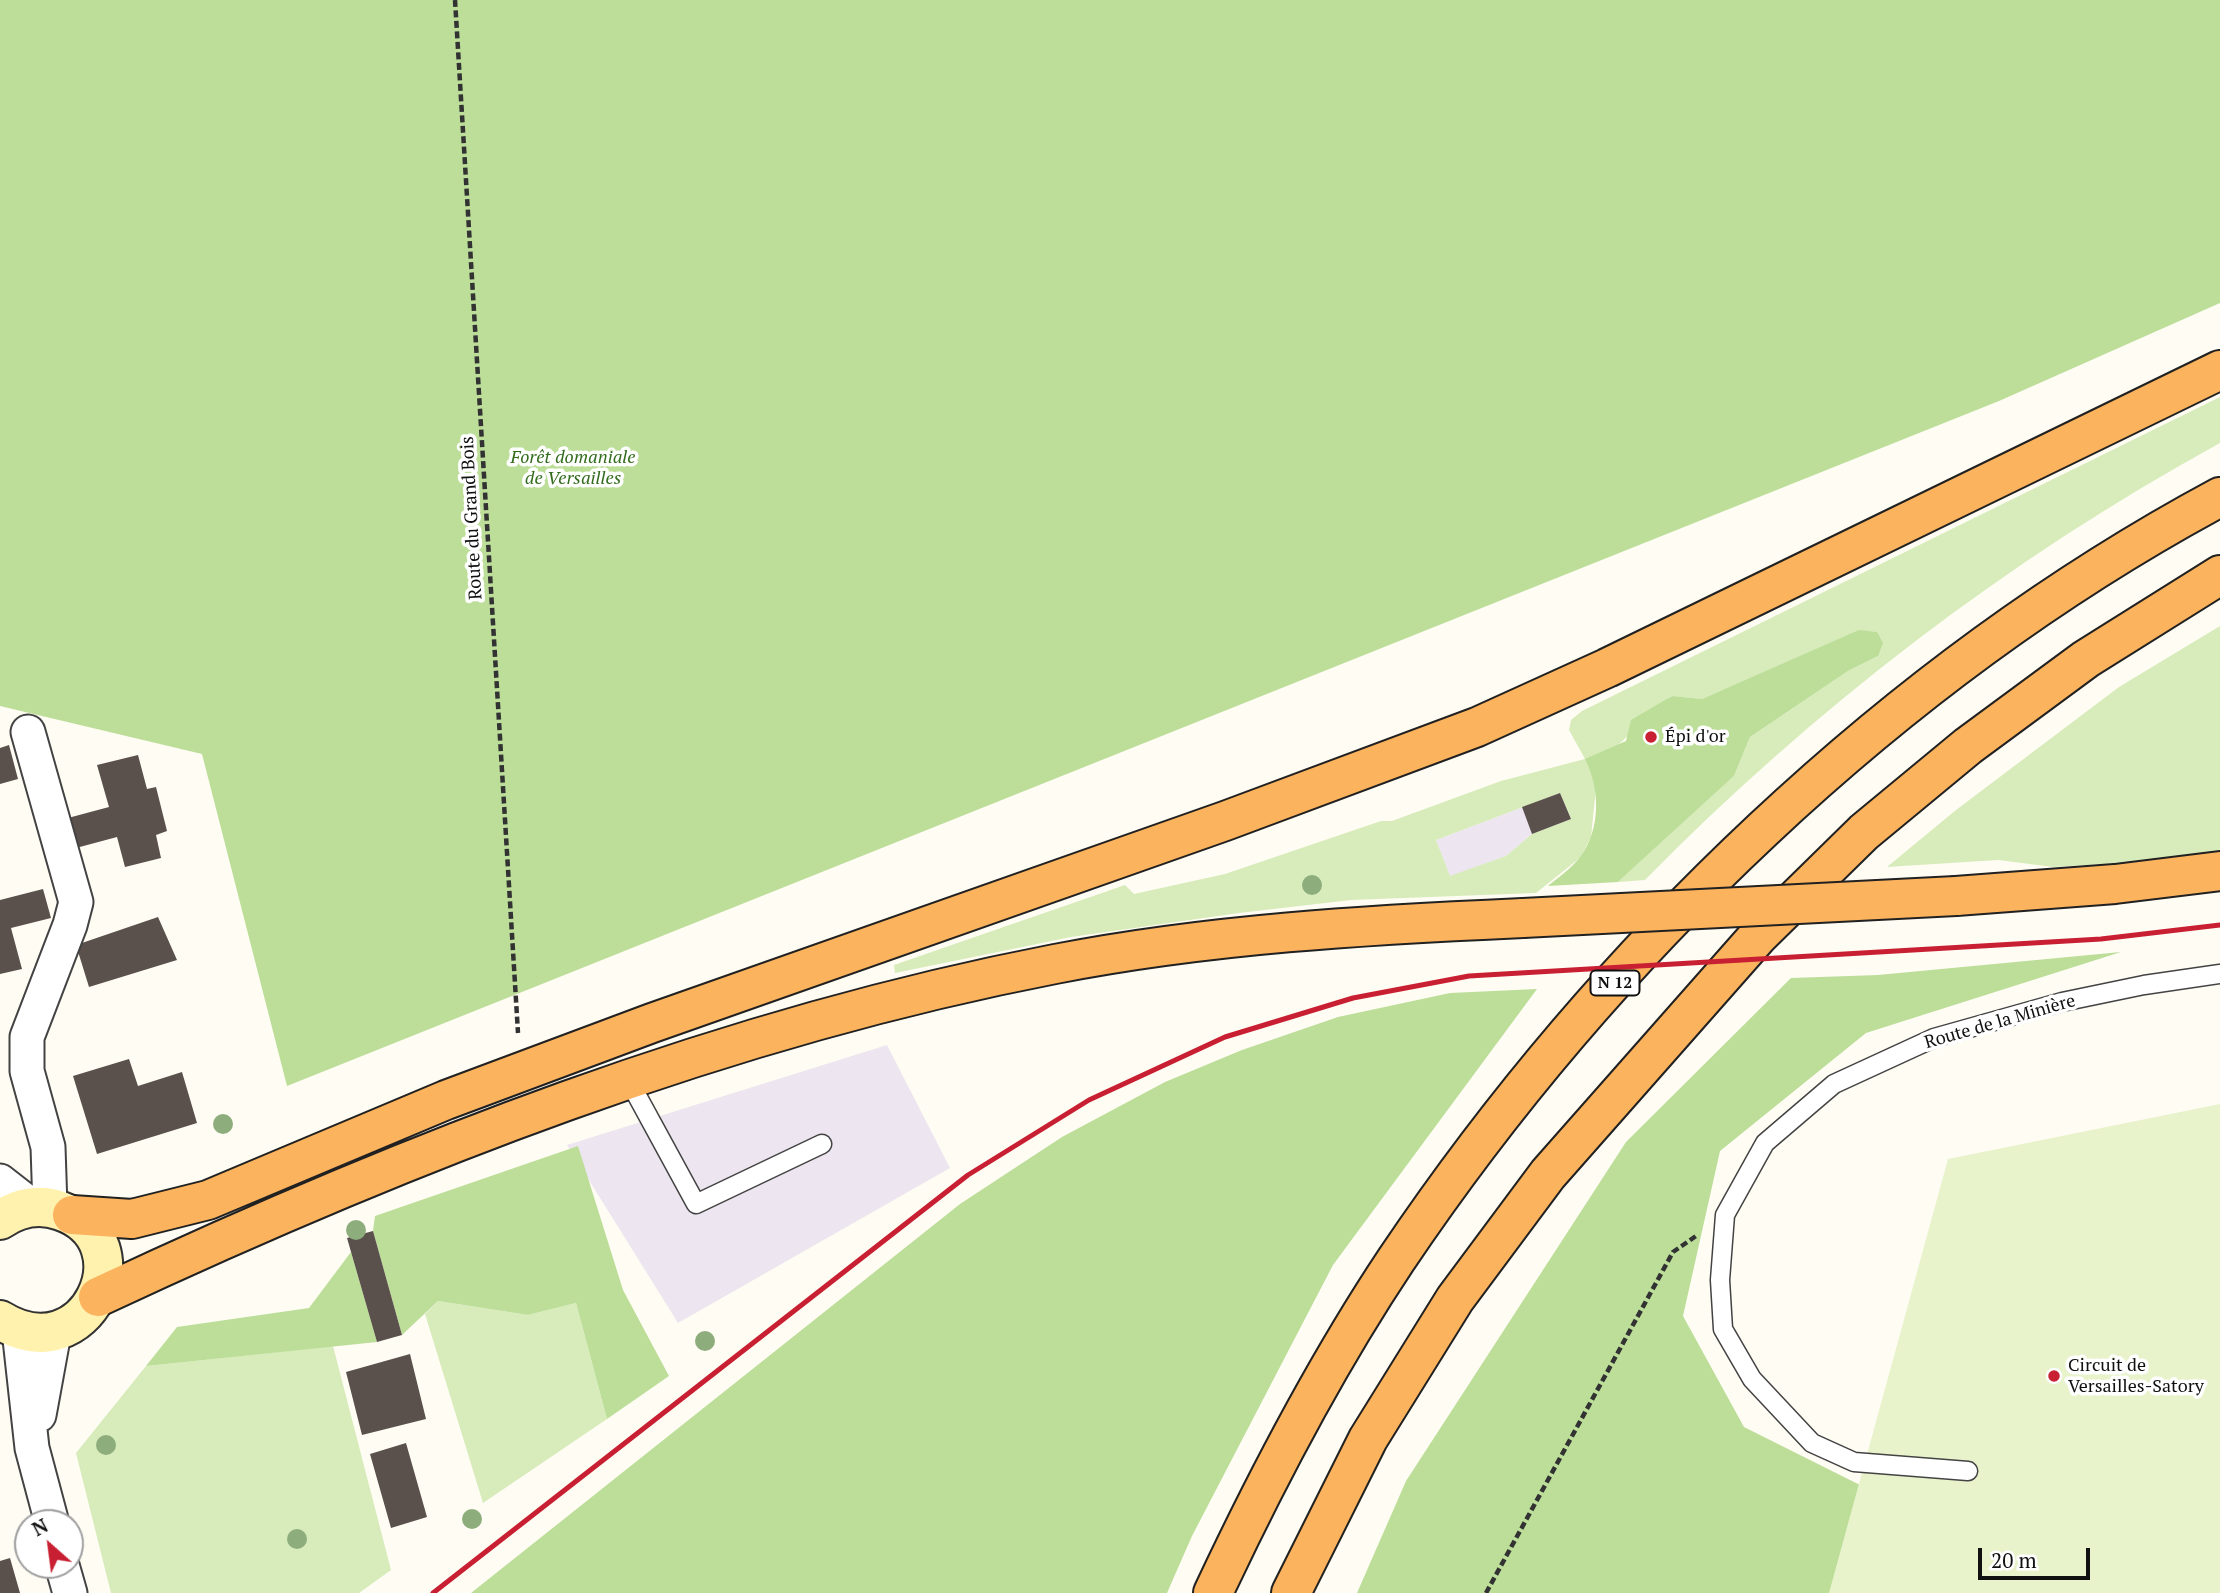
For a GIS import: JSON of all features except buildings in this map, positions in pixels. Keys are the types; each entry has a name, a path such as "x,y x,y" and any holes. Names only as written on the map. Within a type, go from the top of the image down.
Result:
{"highway":[{"path":"38,1212 132,1219 208,1200 446,1100 652,1023 1225,821 1477,727 1607,668 2220,370"},
{"name":"N 12","path":"1213,1593 1252,1509 1319,1386 1396,1261 1486,1136 1596,1003 1723,868 1817,778 1939,680 2053,599 2180,518 2220,497"},
{"path":"1291,1593 1368,1439 1455,1299 1548,1174 1758,936 1864,832 1968,746 2086,659 2220,575"},
{"path":"98,1297 286,1211 629,1081 846,1012 1058,963 1278,932 1956,896 2115,884 2220,871"}],"main road":[{"path":"24,1328 72,1325 87,1313 98,1297 103,1279 100,1251 86,1226 38,1212"}],"street":[{"path":"28,732 76,902 70,925 27,1037 27,1071 48,1147 38,1212"},
{"path":"0,1181 38,1212"},
{"path":"24,1328 33,1448 48,1509"}],"lane":[{"name":"Route de la Minière","path":"1968,1471 1854,1462 1812,1443 1752,1379 1723,1329 1720,1280 1725,1215 1765,1143 1834,1084 1947,1034 2062,1002 2144,985 2220,974"},
{"path":"629,1081 696,1204 822,1144"}],"path":[{"name":"Route du Grand Bois","path":"455,0 518,1035 506,1040"},
{"path":"1486,1593 1673,1252 1725,1215"}],"shaded area":[{"path":"1560,793 1571,819 1532,834 1506,856 1450,877 1436,840"},
{"path":"887,1045 950,1168 678,1323 567,1145"}],"green space":[{"name":"Forêt domaniale de Versailles","path":"0,0 2220,0 2220,303 1999,401 287,1086 202,754 0,706"},
{"path":"2220,397 2220,443 2064,536 1916,640 1776,755 1645,880 1618,882 1734,776 1750,737 1848,671 1878,656 1877,632 1859,631 1702,699 1671,696 1591,770 1596,788 1591,837 1581,857 1536,893 1351,900 1239,913 1071,937 895,973 894,965 1125,885 1134,894 1225,874 1381,821 1392,821 1501,781 1585,759 1569,730 1571,720 1582,711","holes":["1560,793 1571,819 1532,834 1506,856 1450,876 1436,840"]},
{"path":"2220,626 2220,850 2154,861 2053,867 1998,860 1887,867 1956,810 2119,687"},
{"path":"1859,630 1877,632 1883,643 1878,656 1848,671 1750,737 1734,776 1618,882 1548,886 1578,860 1592,833 1596,795 1585,759 1626,741 1631,720 1672,696 1702,699"},
{"path":"2121,952 1866,1033 1720,1151 1683,1316 1744,1427 1888,1499 1865,1593 1357,1593 1406,1481 1626,1142 1791,978 1878,975"},
{"path":"1537,989 1333,1265 1192,1536 1167,1593 471,1593 960,1204 1062,1137 1165,1082 1242,1050 1338,1017 1450,993"},
{"name":"Circuit de Versailles-Satory","path":"2220,1104 2220,1593 1829,1593 1948,1159"},
{"path":"578,1146 623,1290 669,1376 607,1419 576,1303 528,1315 438,1301 402,1335 373,1231 375,1216"},
{"path":"351,1252 377,1342 146,1366 177,1327 309,1308"},
{"path":"438,1301 528,1315 576,1303 607,1419 483,1503 425,1314"},
{"path":"333,1346 391,1570 359,1593 111,1593 76,1453 146,1366"}],"railway":[{"path":"433,1593 968,1175 1089,1100 1225,1037 1353,998 1469,976 2101,939 2220,925"}],"place":[{"name":"Épi d'or","path":"1651,737"},
{"name":"Circuit de Versailles-Satory","path":"2054,1376"}]}
